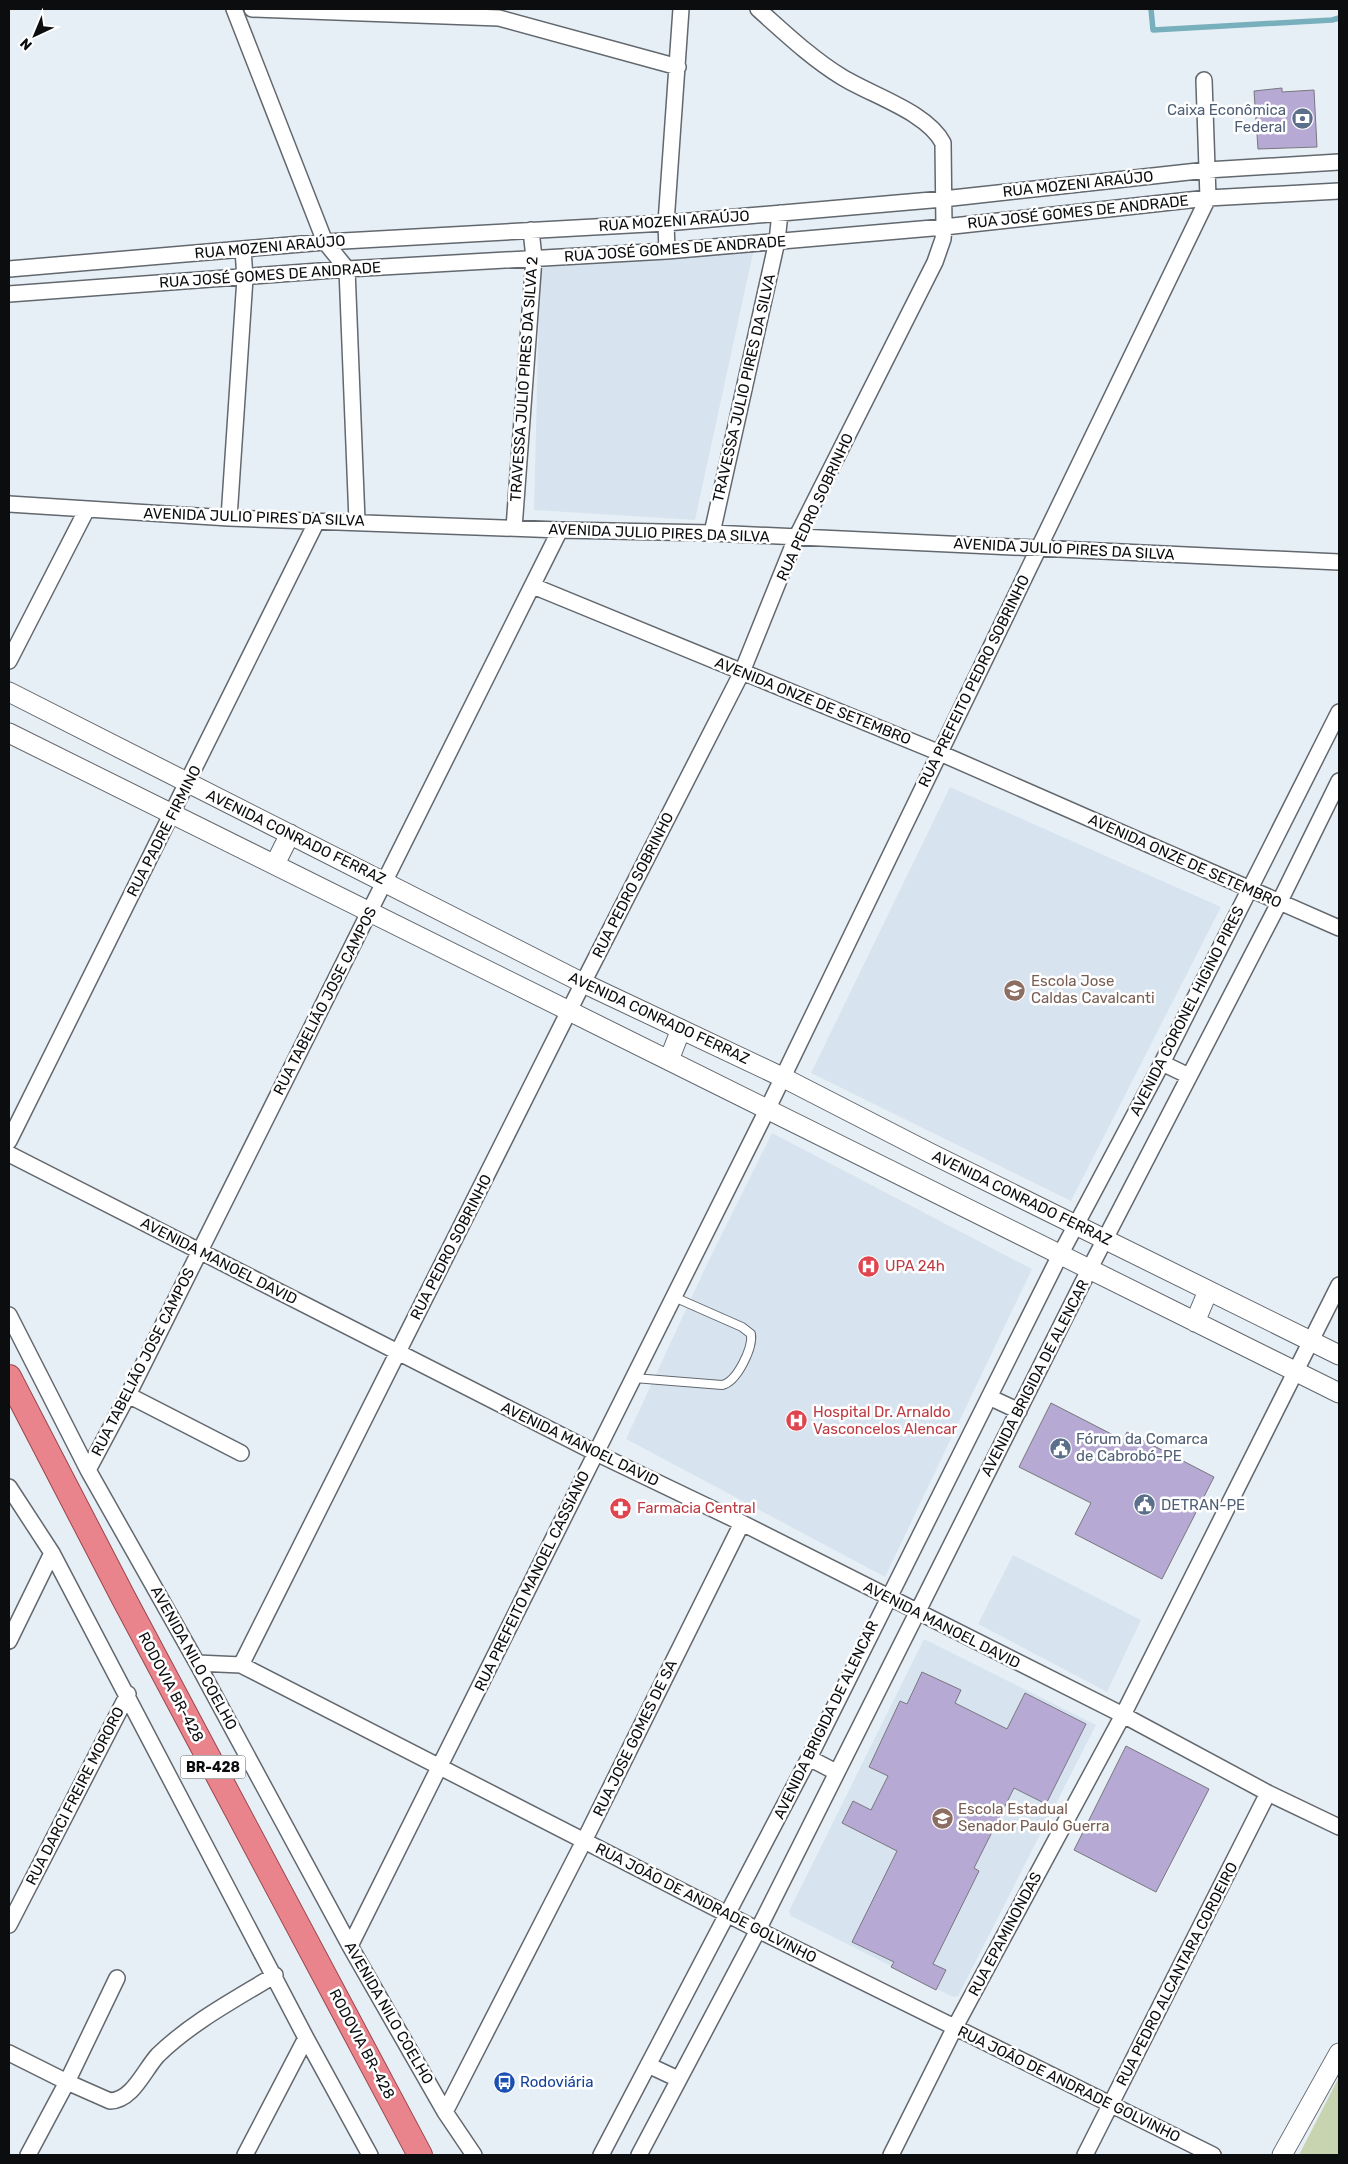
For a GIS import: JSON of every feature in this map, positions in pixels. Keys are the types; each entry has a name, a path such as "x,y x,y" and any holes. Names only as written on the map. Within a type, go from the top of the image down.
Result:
{"highway":[{"name":"RODOVIA BR-428","path":"9,1377 118,1588 420,2155"}],"street":[{"path":"234,9 325,242 347,269 357,521"},
{"path":"252,9 499,18 678,67"},
{"path":"667,251 666,224 681,9"},
{"name":"RUA PEDRO SOBRINHO","path":"241,1665 583,983 742,672 796,538 935,262 943,239 943,143 937,131 925,120 841,76 806,51 758,9"},
{"name":"RUA PREFEITO PEDRO SOBRINHO","path":"768,1108 1208,198 1204,80"},
{"name":"RUA MOZENI ARAÚJO","path":"9,269 325,242 666,224 944,199 1207,170 1339,162"},
{"name":"RUA JOSÉ GOMES DE ANDRADE","path":"9,294 246,278 347,269 667,251 944,227 1208,198 1339,191"},
{"name":"TRAVESSA JULIO PIRES DA SILVA","path":"712,533 777,241 780,213"},
{"name":"TRAVESSA JULIO PIRES DA SILVA 2","path":"514,528 534,258 531,230"},
{"path":"230,518 246,278 243,250"},
{"name":"AVENIDA JULIO PIRES DA SILVA","path":"9,504 230,518 357,521 560,530 712,533 1339,562"},
{"path":"9,661 87,509"},
{"name":"RUA PADRE FIRMINO","path":"9,1141 317,521"},
{"name":"RUA TABELIÃO JOSE CAMPOS","path":"88,1470 128,1395 560,530"},
{"name":"AVENIDA ONZE DE SETEMBRO","path":"533,586 940,753 1339,928"},
{"name":"AVENIDA CONRADO FERRAZ","path":"9,692 583,983 782,1077 930,1153 1339,1355"},
{"name":"AVENIDA CORONEL HIGINO PIRES","path":"1060,1256 1162,1063 1249,890 1337,722"},
{"name":"AVENIDA CONRADO FERRAZ","path":"9,733 1339,1393"},
{"name":"AVENIDA CORONEL HIGINO PIRES","path":"1089,1270 1280,903 1339,781"},
{"path":"275,864 290,834"},
{"path":"481,966 492,936"},
{"path":"669,1060 681,1029"},
{"path":"1162,1063 1189,1076"},
{"name":"RUA PREFEITO MANOEL CASSIANO","path":"350,1946 768,1108"},
{"path":"917,1182 930,1153"},
{"name":"AVENIDA MANOEL DAVID","path":"9,1154 596,1453 742,1523 887,1598 1123,1715 1268,1793 1339,1827"},
{"name":"AVENIDA BRIGIDA DE ALENCAR","path":"601,2155 809,1758 887,1598 1060,1256"},
{"name":"AVENIDA BRIGIDA DE ALENCAR","path":"639,2155 758,1930 1089,1270"},
{"name":"RUA EPAMINONDAS","path":"890,2155 955,2027 1123,1715 1339,1285"},
{"path":"1195,1322 1208,1291"},
{"name":"AVENIDA NILO COELHO","path":"9,1314 88,1470 198,1663 350,1946 445,2112 474,2155"},
{"path":"128,1395 241,1453"},
{"path":"989,1397 1019,1411"},
{"path":"9,1486 52,1553 128,1694 306,2038 370,2155"},
{"name":"RUA JOSE GOMES DE SA","path":"445,2112 584,1841 742,1523"},
{"path":"9,1641 52,1553"},
{"name":"RUA JOÃO DE ANDRADE GOLVINHO","path":"198,1663 241,1665 728,1915 1213,2155"},
{"name":"RUA DARCI FREIRE MORORO","path":"9,1925 128,1694"},
{"path":"809,1758 836,1772"},
{"name":"RUA PEDRO ALCANTARA CORDEIRO","path":"1085,2155 1268,1793"},
{"path":"9,2054 110,2100 122,2098 157,2057 184,2031 274,1975"},
{"path":"28,2155 67,2082 117,1978"},
{"path":"246,2155 306,2038"},
{"path":"1282,2155 1339,2053"},
{"path":"648,2065 678,2079"}],"lane":[{"path":"634,1378 728,1384 737,1374 752,1344 751,1334 742,1328 674,1297"}],"shaded area":[{"path":"753,253 695,520 534,510 540,265"},
{"name":"Escola Jose Caldas Cavalcanti","path":"950,787 1221,907 1071,1201 811,1073"},
{"path":"772,1133 1032,1269 885,1577 626,1439 707,1264"},
{"path":"1013,1555 1141,1620 1107,1692 978,1624"},
{"name":"Escola Estadual Senador Paulo Guerra","path":"924,1639 1096,1725 958,1996 953,1997 791,1916 789,1911"}],"green space":[{"path":"1339,2077 1339,2155 1299,2155"}],"building":[{"path":"1282,88 1282,92 1314,90 1317,147 1258,149 1254,91"},
{"name":"DETRAN-PE","path":"1051,1403 1123,1440 1127,1432 1214,1477 1162,1579 1075,1534 1091,1503 1019,1467"},
{"path":"922,1672 961,1690 955,1703 1007,1729 1025,1693 1086,1724 1046,1804 1014,1788 974,1868 979,1871 933,1964 946,1970 936,1990 891,1967 894,1962 852,1942 897,1851 842,1823 853,1801 871,1810 888,1776 869,1767 900,1701 907,1704"},
{"path":"1126,1746 1209,1789 1156,1892 1074,1850"}],"waterway":[{"path":"1151,9 1153,30 1332,20 1339,18"}],"place":[{"name":"Caixa Econômica Federal","path":"1302,119"},
{"name":"Escola Jose Caldas Cavalcanti","path":"1015,990"},
{"name":"UPA 24h","path":"869,1266"},
{"name":"Hospital Dr. Arnaldo Vasconcelos Alencar","path":"797,1421"},
{"name":"Fórum da Comarca de Cabrobó-PE","path":"1060,1448"},
{"name":"DETRAN-PE","path":"1145,1505"},
{"name":"Farmacia Central","path":"621,1508"},
{"name":"Escola Estadual Senador Paulo Guerra","path":"942,1818"},
{"name":"Rodoviária","path":"504,2082"}]}
